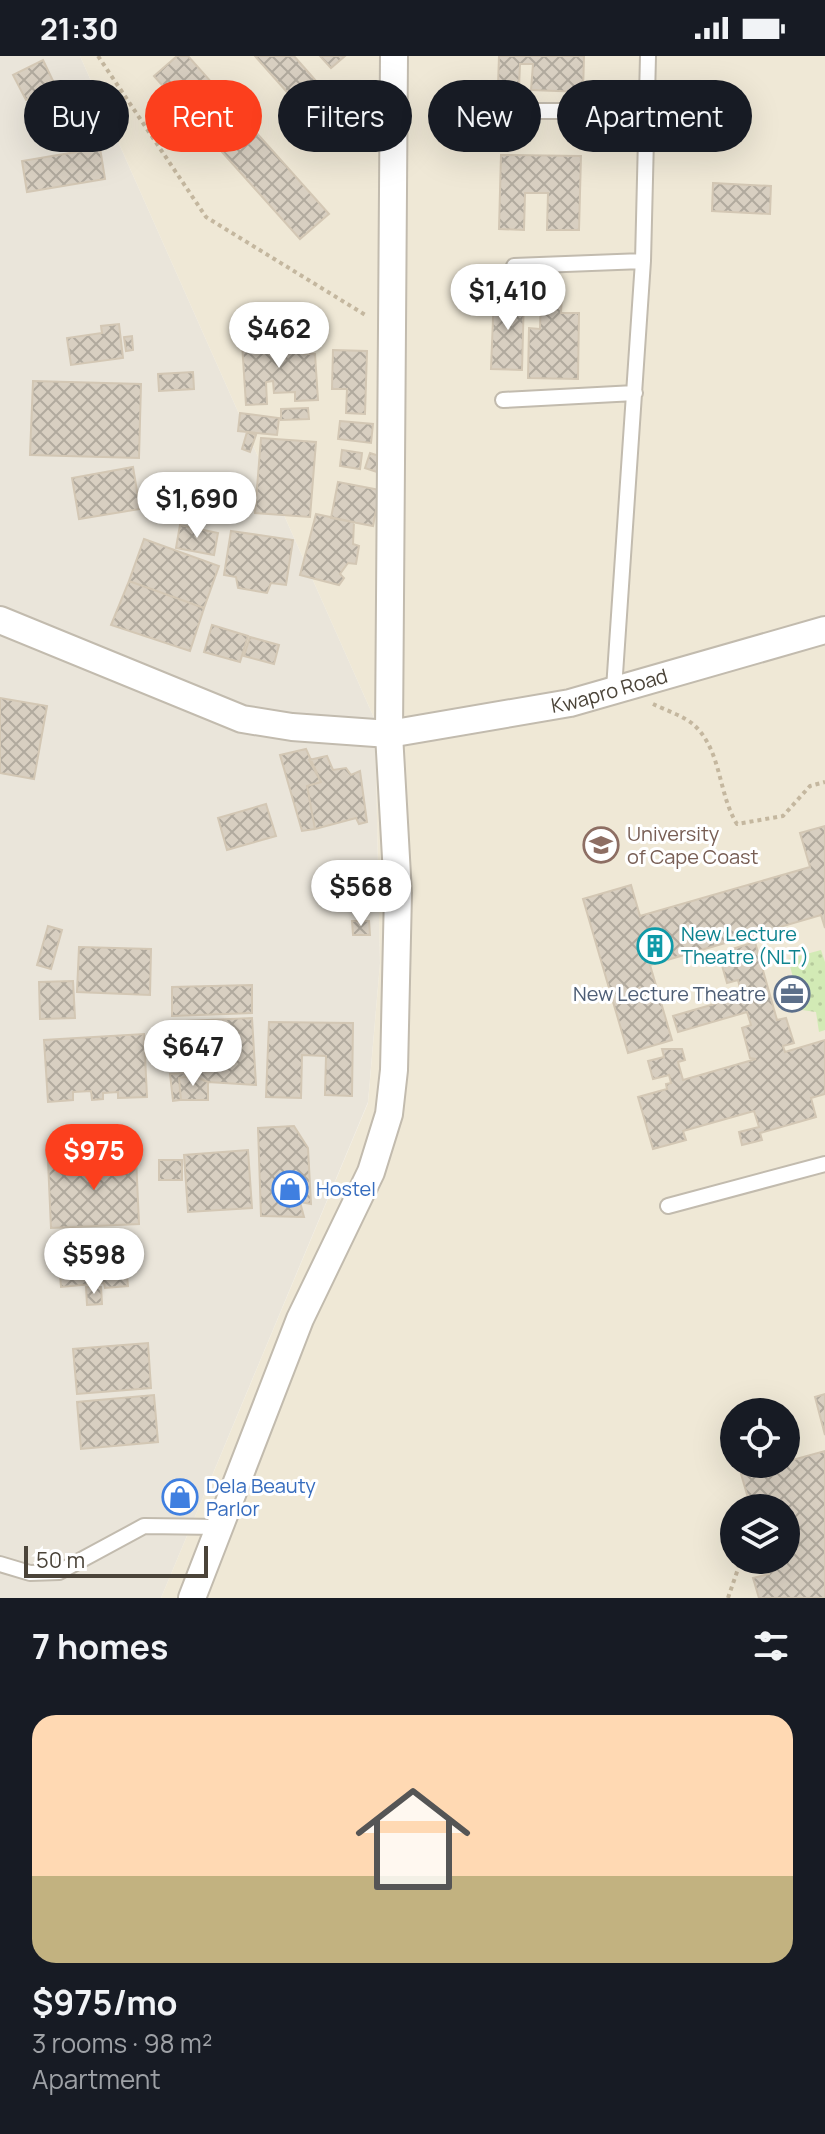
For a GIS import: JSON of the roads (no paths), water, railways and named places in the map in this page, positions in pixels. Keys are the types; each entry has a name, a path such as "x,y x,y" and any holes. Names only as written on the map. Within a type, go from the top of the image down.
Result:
{"street":[{"path":"192,1598 300,1319 371,1172 389,1114 394,1070 398,893 389,734 394,56"},
{"name":"Kwapro Road","path":"0,620 242,719 292,727 389,734 570,703 825,630"}],"lane":[{"path":"647,80 648,56"},
{"path":"614,689 643,261 644,152"},
{"path":"514,266 643,261"},
{"path":"503,400 635,393"},
{"path":"668,1206 822,1169"},
{"path":"0,1564 30,1573 59,1572 144,1526 220,1527"}],"place":[{"name":"University of Cape Coast","path":"601,845"},
{"name":"New Lecture Theatre (NLT)","path":"655,946"},
{"name":"New Lecture Theatre","path":"792,994"},
{"name":"Hostel","path":"290,1189"},
{"name":"Dela Beauty Parlor","path":"180,1497"}]}
